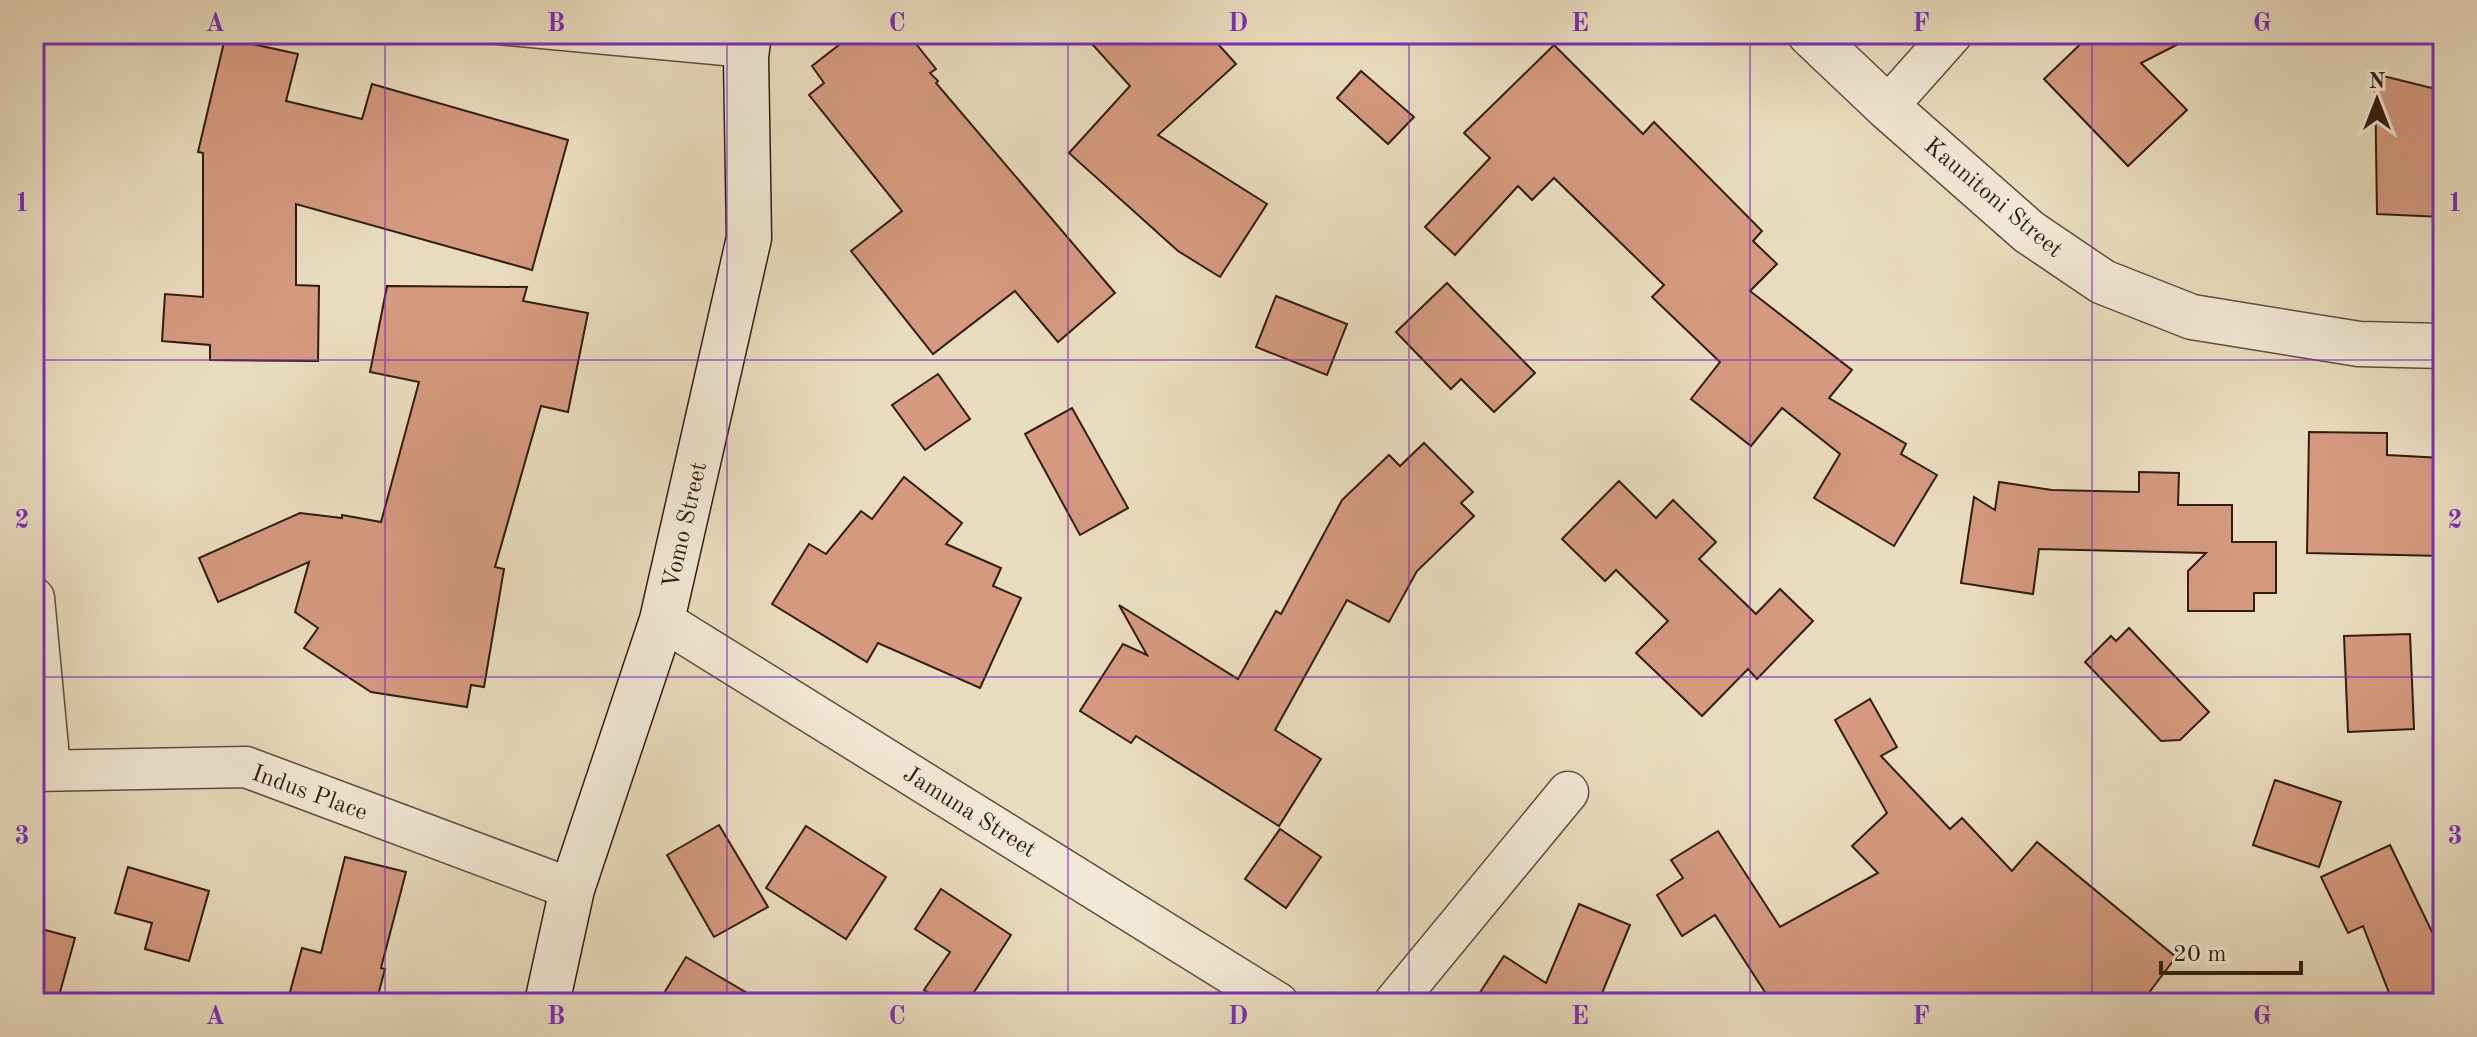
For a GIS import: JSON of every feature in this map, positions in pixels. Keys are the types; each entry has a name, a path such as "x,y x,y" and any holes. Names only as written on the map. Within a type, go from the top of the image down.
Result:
{"main road":[{"name":"Kaunitoni Street","path":"1810,34 1887,107 2029,232 2103,282 2192,317 2359,344 2443,346"},
{"name":"Vomo Street","path":"547,1003 572,889 662,620 749,238 748,45"}],"street":[{"path":"1887,107 1952,34"},
{"path":"34,598 42,770"},
{"name":"Jamuna Street","path":"662,620 1278,1003"},
{"name":"Indus Place","path":"42,770 246,767 572,889"},
{"path":"1394,1003 1568,792"}],"lane":[{"path":"498,34 748,45"}],"building":[{"path":"853,34 908,34 936,69 930,73 938,81 936,83 1115,293 1058,342 1015,291 933,354 851,251 902,211 809,95 824,83 812,66"},
{"path":"1083,34 1209,34 1236,64 1158,135 1267,204 1220,277 1178,251 1069,153 1130,86"},
{"path":"2091,34 2198,34 2141,63 2187,110 2128,166 2044,79"},
{"path":"225,38 298,54 286,101 362,119 372,84 568,140 532,270 296,204 296,285 319,286 318,361 210,360 210,345 162,341 165,294 203,297 203,153 198,152"},
{"path":"1554,45 1643,134 1654,122 1762,231 1753,241 1777,264 1750,291 1852,370 1829,398 1906,444 1901,454 1937,475 1894,546 1814,498 1840,454 1782,408 1751,446 1691,399 1720,362 1652,297 1664,285 1554,178 1532,200 1518,186 1455,255 1425,227 1490,158 1464,133"},
{"path":"1361,71 1414,117 1388,144 1337,98"},
{"path":"2375,74 2440,90 2442,217 2377,214"},
{"path":"1447,283 1535,373 1494,412 1461,379 1451,389 1396,332"},
{"path":"387,286 527,287 523,301 588,313 568,412 541,406 495,567 504,569 484,687 471,685 467,707 371,692 304,648 318,628 295,612 309,562 218,602 199,558 300,513 342,518 342,515 381,522 419,382 370,372"},
{"path":"1276,296 1347,324 1327,375 1256,347"},
{"path":"938,374 970,419 925,450 892,405"},
{"path":"1072,408 1128,508 1080,535 1025,434"},
{"path":"2309,432 2387,433 2387,455 2443,458 2443,556 2307,553"},
{"path":"1424,443 1473,492 1461,503 1474,516 1417,571 1389,622 1347,600 1275,730 1321,759 1279,826 1136,736 1131,743 1080,711 1123,644 1147,655 1119,605 1238,679 1276,611 1281,614 1342,500 1389,455 1400,466"},
{"path":"2139,472 2179,473 2178,505 2232,505 2232,542 2276,542 2276,593 2254,593 2254,611 2188,611 2188,571 2206,553 2039,549 2033,594 1961,583 1974,497 1995,510 1999,482 2052,490 2139,492"},
{"path":"904,477 962,523 946,544 1001,568 993,586 1021,598 980,688 878,643 867,662 772,604 809,544 826,554 861,511 872,519"},
{"path":"1619,481 1656,518 1673,500 1716,542 1699,559 1756,614 1780,589 1813,621 1757,679 1748,669 1702,716 1636,653 1668,621 1616,570 1605,581 1562,539"},
{"path":"2129,628 2209,712 2180,740 2161,741 2085,662 2111,636 2116,641"},
{"path":"2410,634 2414,729 2348,732 2344,636"},
{"path":"1870,699 1897,747 1881,756 1950,829 1962,818 2012,871 2037,842 2176,957 2148,994 2117,1003 1772,1003 1715,915 1682,936 1657,895 1683,878 1671,860 1718,831 1780,927 1878,873 1852,846 1887,813 1835,720"},
{"path":"2275,780 2341,802 2319,867 2253,845"},
{"path":"719,825 768,907 714,937 667,855"},
{"path":"806,826 886,877 846,939 766,888"},
{"path":"1280,829 1321,857 1286,908 1245,879"},
{"path":"2390,845 2433,934 2443,929 2443,1003 2393,1003 2363,926 2348,933 2321,877"},
{"path":"345,857 406,872 381,968 385,969 376,1003 287,1003 302,948 321,953"},
{"path":"128,867 209,891 189,961 145,949 152,923 115,913"},
{"path":"941,889 1011,935 967,1003 944,1003 924,990 950,952 915,929"},
{"path":"1579,904 1630,925 1598,1003 1473,1003 1504,956 1546,983"},
{"path":"34,927 75,938 57,1003 34,1003"},
{"path":"686,957 764,1003 658,1003"}]}
